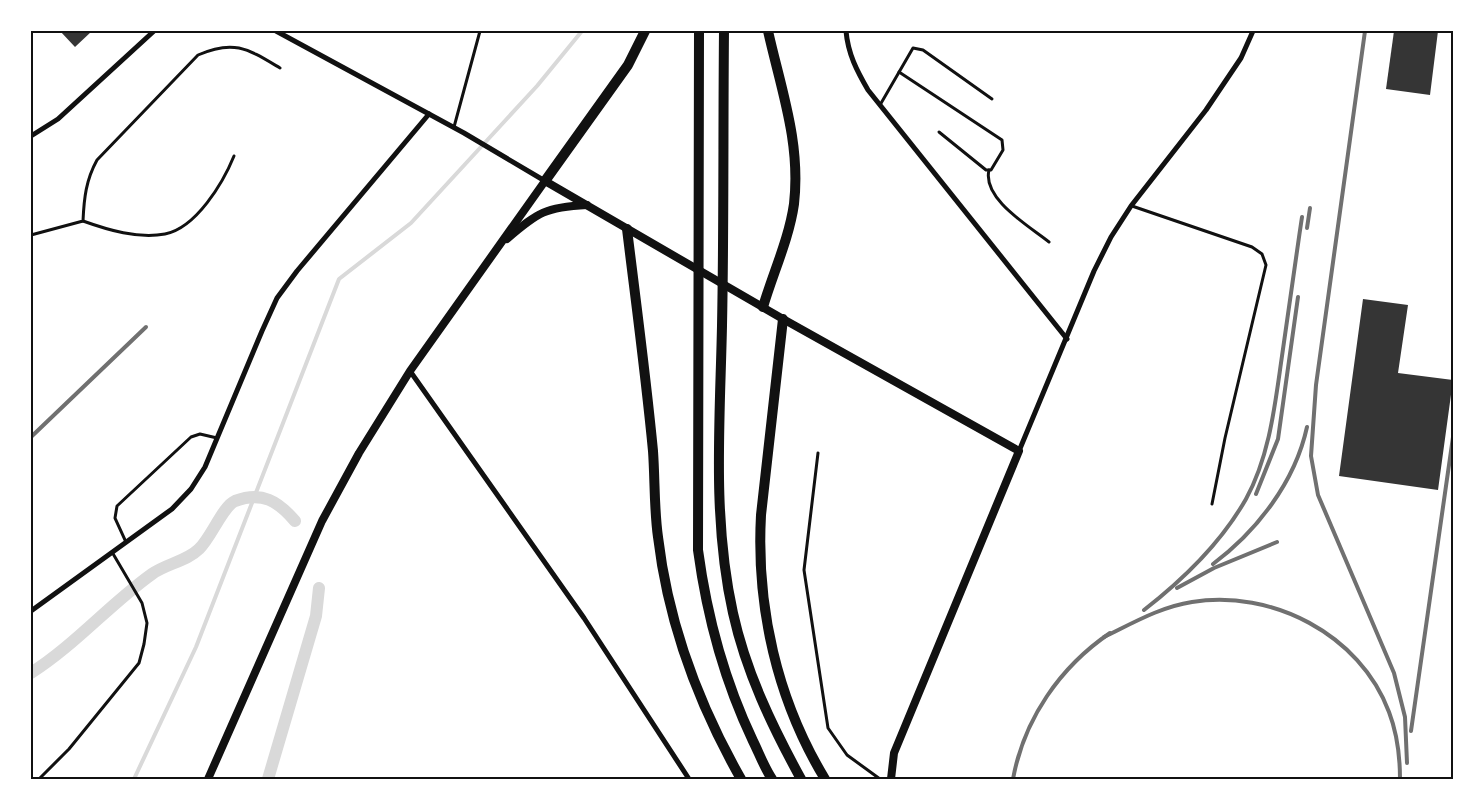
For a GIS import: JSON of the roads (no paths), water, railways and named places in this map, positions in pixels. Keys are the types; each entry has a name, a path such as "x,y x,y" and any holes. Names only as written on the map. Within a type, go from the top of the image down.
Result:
{"main road":[{"path":"545,181 628,65 645,31"},
{"path":"699,31 698,550 703,585 725,676 747,729 772,779"},
{"path":"724,31 723,254 718,494 723,549 733,613 751,675 774,730 801,779"},
{"path":"763,306 791,215 796,166 793,132 768,31"},
{"path":"627,229 653,452 658,538 667,591 690,671 725,749 741,779"},
{"path":"783,319 760,516 761,583 768,631 789,706 825,779"}],"street":[{"path":"31,136 58,119 154,31"},
{"path":"276,31 464,133 783,319 1019,451"},
{"path":"846,31 847,46 855,69 880,106 1067,339"},
{"path":"891,779 894,753 1094,271 1111,237 1131,206 1206,110 1240,58 1253,31"},
{"path":"31,612 172,509 191,490 217,438 277,298 297,271 429,114"},
{"path":"208,779 322,521 359,453 410,371 545,181"},
{"path":"497,248 530,219 545,210 561,206 587,206"},
{"path":"410,371 584,618 689,779"}],"lane":[{"path":"454,128 480,31"},
{"path":"83,221 85,191 90,173 97,160 198,55 214,48 246,48 280,68"},
{"path":"880,106 913,48 923,50 992,99"},
{"path":"899,72 1002,140 1003,150 987,176 990,188 999,202 1049,242"},
{"path":"939,132 980,167 989,170"},
{"path":"31,235 83,221 117,233 166,234 182,227 213,196 225,178 234,156"},
{"path":"1131,206 1252,247 1262,254 1266,265 1225,438 1212,504"},
{"path":"126,542 115,518 118,506 191,437 200,434 217,438"},
{"path":"818,453 804,570 828,728 847,755 880,779"},
{"path":"39,779 69,749 139,663 147,623 142,603 112,552"}],"waterway":[{"path":"134,779 196,647 339,279 411,223 537,86 582,31"},
{"path":"31,673 63,650 152,574 189,557 199,549 226,509 235,501 253,497 269,500 276,503 295,521"},
{"path":"268,779 316,616 319,588"}],"railway":[{"path":"1365,31 1316,385 1311,456 1318,495 1394,673 1405,717 1407,763"},
{"path":"1307,228 1310,208"},
{"path":"1144,610 1187,573 1225,531 1246,499 1261,465 1274,411 1302,217"},
{"path":"1256,494 1278,439 1298,297"},
{"path":"31,437 146,327"},
{"path":"1213,564 1245,536 1272,504 1284,486 1293,467 1307,427"},
{"path":"1411,731 1453,437"},
{"path":"1177,588 1214,568 1277,542"},
{"path":"1104,637 1147,616 1180,604 1192,602 1222,600 1252,603 1281,611 1309,623 1335,639 1357,660 1375,684 1389,712 1394,728 1399,753 1400,779"},
{"path":"1013,779 1018,757 1026,736 1035,715 1047,696 1075,662 1110,633"}]}
